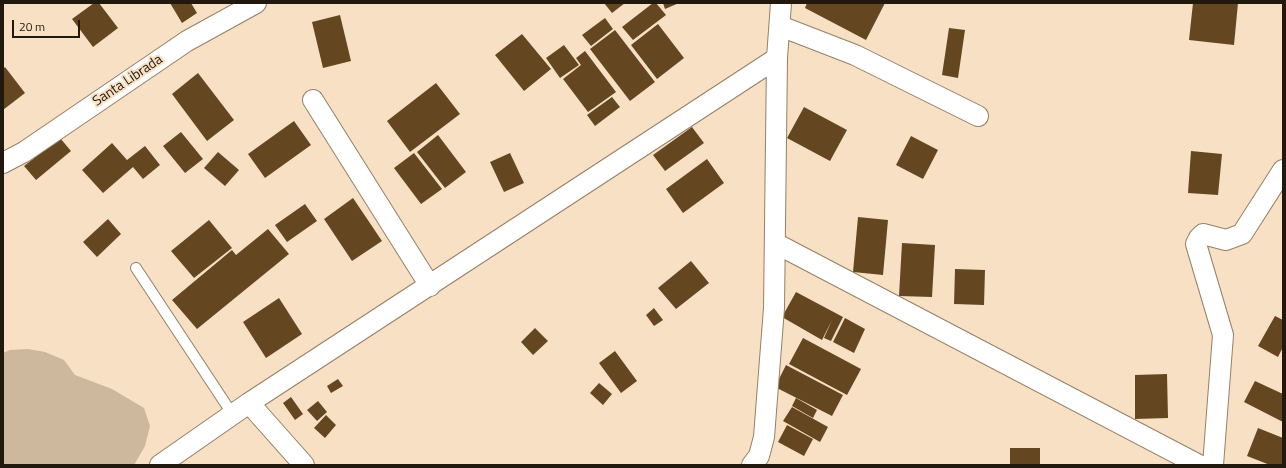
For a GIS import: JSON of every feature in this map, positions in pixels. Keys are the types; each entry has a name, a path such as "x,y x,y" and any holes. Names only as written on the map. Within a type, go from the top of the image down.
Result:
{"street":[{"name":"Santa Librada","path":"3,163 24,152 186,40 256,3"},
{"path":"752,465 759,456 764,436 774,308 777,58 781,3"},
{"path":"780,26 855,55 978,116"},
{"path":"160,465 250,403 777,58"},
{"path":"313,100 430,286"},
{"path":"1213,465 1223,334 1196,244 1203,234 1226,240 1242,234 1283,170"},
{"path":"774,243 1199,465"},
{"path":"250,403 304,465"}],"lane":[{"path":"136,268 233,415"}],"shaded area":[{"path":"28,349 45,352 64,360 75,375 112,389 144,408 150,426 145,446 134,465 3,465 3,353 10,350"}],"building":[{"path":"94,3 99,3 118,28 93,47 72,19"},
{"path":"170,3 191,3 197,13 182,23"},
{"path":"604,3 625,3 612,13"},
{"path":"653,3 656,3 666,15 633,40 622,27"},
{"path":"663,3 679,3 665,9"},
{"path":"807,3 885,3 866,40 805,8"},
{"path":"1193,3 1238,3 1234,45 1189,40"},
{"path":"340,15 351,61 323,68 312,22"},
{"path":"605,18 613,29 591,46 582,35"},
{"path":"658,24 684,58 657,79 631,45"},
{"path":"949,28 965,30 958,78 942,75"},
{"path":"615,30 655,82 630,101 590,49"},
{"path":"522,34 551,69 524,91 495,55"},
{"path":"564,45 579,65 560,78 546,58"},
{"path":"585,51 616,92 588,112 563,79 581,65 576,58"},
{"path":"5,67 25,93 3,110 3,69"},
{"path":"198,73 234,120 207,141 172,94"},
{"path":"436,83 460,114 410,152 387,121"},
{"path":"612,97 620,107 595,126 587,115"},
{"path":"804,107 847,130 830,161 787,138"},
{"path":"294,121 311,145 265,178 248,154"},
{"path":"692,127 704,143 665,171 653,155"},
{"path":"181,132 203,159 185,173 163,146"},
{"path":"438,135 466,172 445,188 417,152"},
{"path":"911,136 938,150 923,179 896,165"},
{"path":"60,138 71,151 36,180 24,166"},
{"path":"112,143 127,160 145,146 160,165 143,179 133,167 103,193 82,170"},
{"path":"1191,151 1222,154 1218,195 1188,193"},
{"path":"218,152 239,170 225,186 204,168"},
{"path":"414,153 442,189 421,204 394,168"},
{"path":"510,153 524,183 504,192 490,162"},
{"path":"707,159 724,183 683,213 666,189"},
{"path":"353,198 382,241 352,261 324,219"},
{"path":"305,204 317,221 287,242 275,225"},
{"path":"858,217 888,220 883,275 853,272"},
{"path":"108,219 121,234 97,257 83,242"},
{"path":"209,220 232,248 194,278 171,251"},
{"path":"268,229 289,254 197,329 172,300 232,250 236,255"},
{"path":"902,243 935,245 932,297 899,296"},
{"path":"691,261 709,283 676,309 658,288"},
{"path":"955,269 985,270 984,305 954,304"},
{"path":"796,292 843,317 831,341 824,338 832,320 822,340 782,317"},
{"path":"279,298 302,334 266,358 243,322"},
{"path":"654,308 663,320 654,326 646,315"},
{"path":"1275,316 1283,320 1283,347 1278,357 1258,346"},
{"path":"845,318 865,329 854,353 833,342"},
{"path":"535,328 548,341 533,355 521,342"},
{"path":"803,338 861,369 847,395 789,364"},
{"path":"615,351 637,381 621,393 599,363"},
{"path":"786,365 843,395 832,416 775,387"},
{"path":"1167,374 1168,418 1135,419 1135,375"},
{"path":"338,379 343,386 331,393 327,386"},
{"path":"1255,381 1283,394 1283,422 1244,402"},
{"path":"599,383 612,394 603,405 590,393"},
{"path":"291,397 303,414 295,420 283,403"},
{"path":"796,398 817,410 813,418 792,406"},
{"path":"318,401 327,412 317,421 307,410"},
{"path":"792,407 828,427 820,442 783,421"},
{"path":"326,415 336,425 325,438 314,428"},
{"path":"787,425 813,439 804,456 778,442"},
{"path":"1258,428 1283,438 1283,465 1270,465 1247,456"},
{"path":"1010,448 1040,448 1040,465 1010,465"}]}
